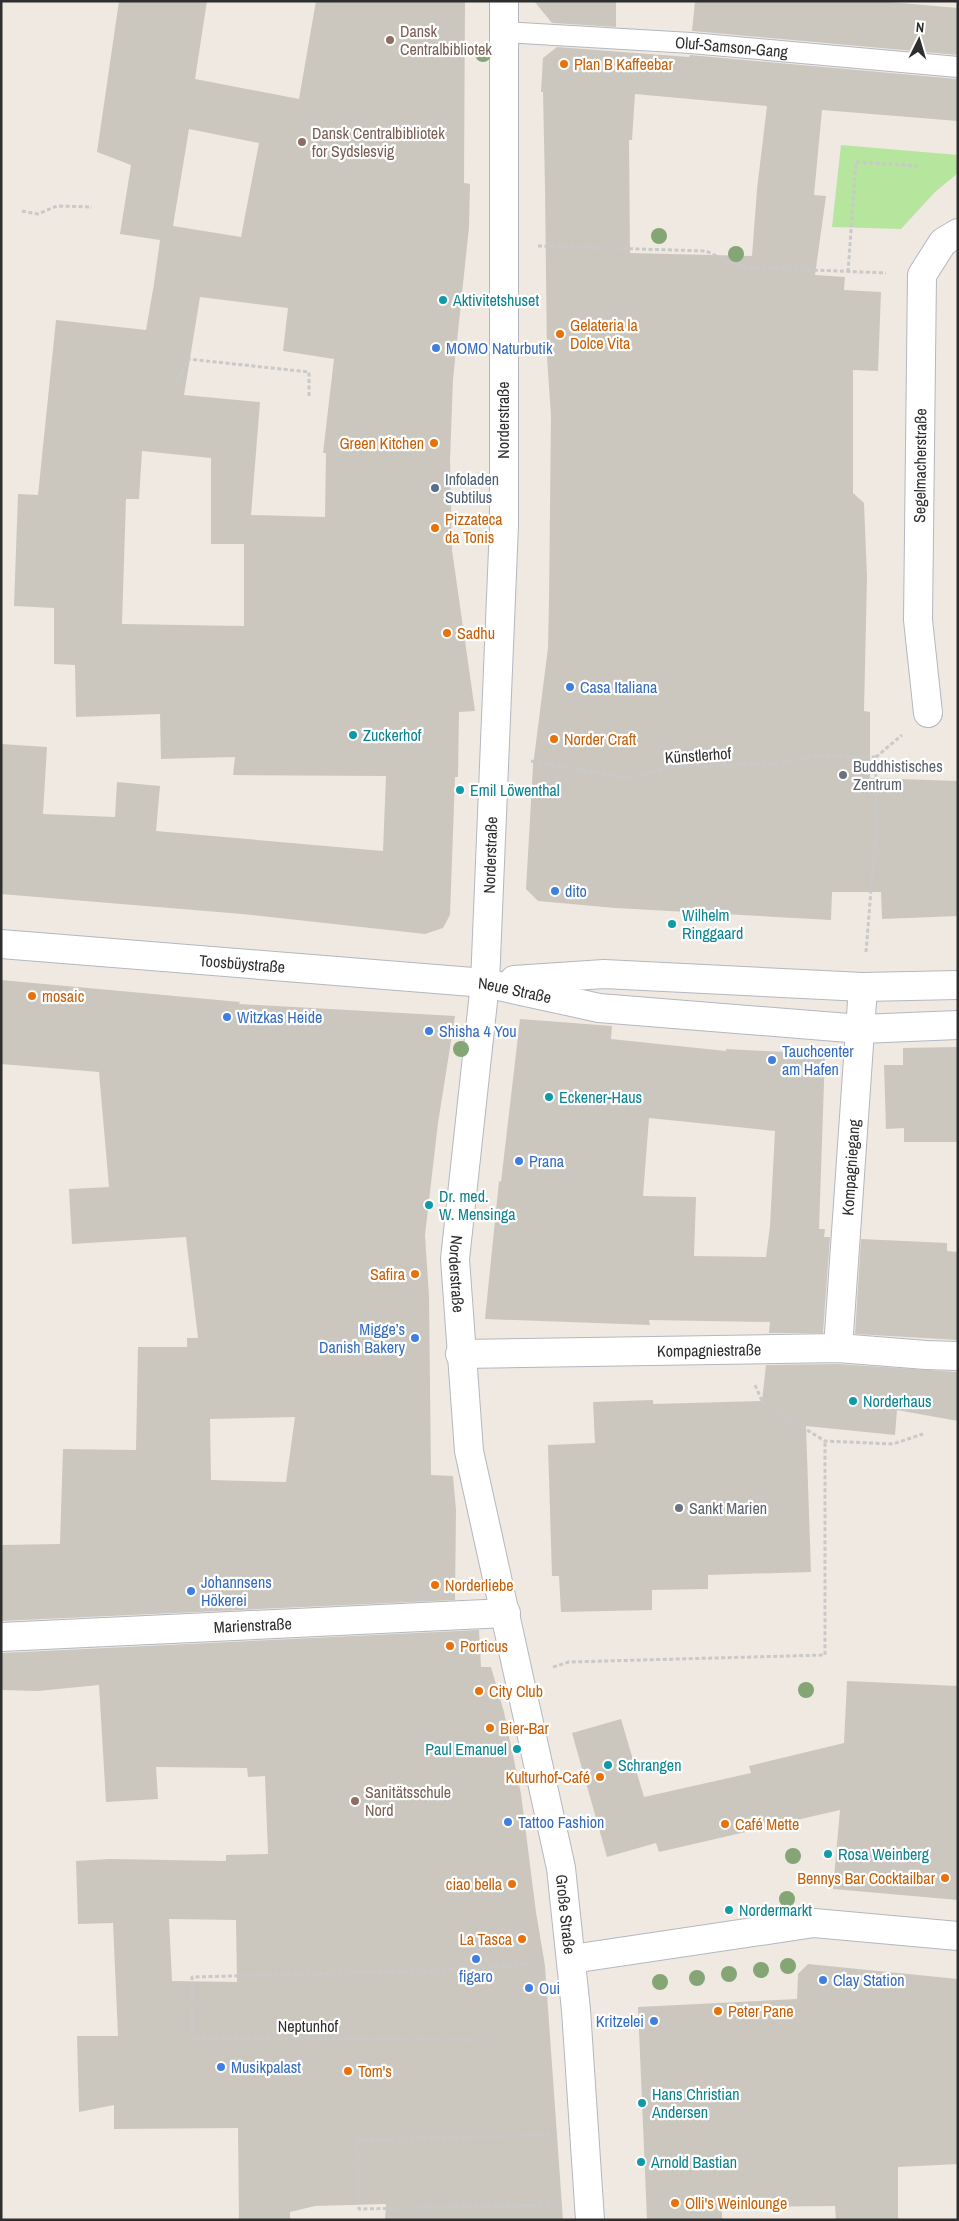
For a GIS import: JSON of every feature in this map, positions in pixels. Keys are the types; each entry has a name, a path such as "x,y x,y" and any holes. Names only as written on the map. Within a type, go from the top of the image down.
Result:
{"street":[{"name":"Norderstraße","path":"504,1 504,526 485,982 455,1259 460,1354 469,1451 506,1613"},
{"path":"922,275 943,242 958,233"},
{"name":"Segelmacherstraße","path":"922,275 918,620 928,712"},
{"name":"Toosbüystraße","path":"1,944 485,982"},
{"name":"Neue Straße","path":"485,982 604,974 863,987 958,985"},
{"name":"Neue Straße","path":"485,982 599,1008 861,1029 958,1025"},
{"name":"Kompagniegang","path":"838,1348 863,987"},
{"name":"Kompagniestraße","path":"460,1354 838,1348 926,1356 958,1356"},
{"name":"Marienstraße","path":"1,1637 506,1613"},
{"name":"Große Straße","path":"506,1613 561,1868 572,1959 589,2212"},
{"path":"572,1959 814,1923 958,1936"}],"lane":[{"name":"Oluf-Samson-Gang","path":"504,32 692,43 958,67"}],"path":[{"path":"848,272 856,162 918,166"},
{"path":"22,211 38,214 57,206 92,207"},
{"path":"503,245 706,251 741,267 922,275"},
{"path":"177,384 188,359 309,372 309,398"},
{"name":"Künstlerhof","path":"494,760 534,762 628,778 670,767 783,763 813,756 876,757 875,840 863,987"},
{"path":"741,1350 763,1403 826,1441 893,1444 923,1434"},
{"path":"569,1662 825,1655 826,1441"},
{"name":"Neptunhof","path":"485,2040 192,2038 192,1976 461,1970 572,1959"},
{"path":"584,2134 357,2140 359,2209 589,2212"}],"green space":[{"path":"841,145 958,155 958,173 935,192 901,229 832,227"}],"building":[{"path":"119,1 207,1 195,79 299,99 316,1 465,1 464,183 470,184 469,227 453,379 450,461 452,550 475,711 459,712 458,777 455,777 450,915 443,928 425,934 242,914 1,894 1,744 47,747 43,814 115,817 117,782 160,786 156,831 383,851 386,776 233,775 235,757 161,759 160,714 76,717 75,665 54,664 54,608 14,606 18,494 38,495 56,320 146,330 160,240 120,234 131,165 97,152","holes":["189,129 259,143 241,237 173,226","200,297 288,308 283,351 334,359 323,453 326,453 325,517 251,515 260,402 184,395","142,451 211,458 211,544 244,544 244,626 122,624 126,499 139,499"]},
{"path":"534,1 616,1 616,27 552,23"},
{"path":"695,1 879,1 958,8 958,55 692,31"},
{"path":"557,47 689,57 690,55 958,79 958,121 822,110 814,195 826,196 815,275 845,277 844,290 881,292 878,371 853,370 853,493 864,503 867,577 864,711 870,712 870,778 958,781 958,916 882,919 881,892 832,892 831,920 615,908 538,901 526,889 533,766 548,648 549,601 551,416 547,357 543,92 541,92 543,58","holes":["635,94 767,106 757,189 752,256 630,253 629,140 632,140"]},
{"path":"1,980 240,1002 239,1004 455,1016 438,1123 425,1235 429,1296 431,1475 453,1476 456,1510 455,1600 1,1621 1,1545 60,1544 63,1449 136,1450 138,1347 187,1347 187,1338 198,1338 186,1237 72,1244 69,1189 109,1187 99,1072 1,1064","holes":["295,1417 286,1482 211,1480 210,1419"]},
{"path":"520,1019 612,1026 611,1039 726,1051 726,1049 825,1054 819,1229 825,1229 824,1237 830,1237 823,1333 769,1333 770,1322 649,1320 650,1325 485,1319 499,1181 501,1182","holes":["649,1118 775,1131 770,1226 766,1257 694,1256 696,1197 643,1196"]},
{"path":"958,1047 958,1142 904,1142 904,1128 886,1129 884,1065 903,1065 903,1048"},
{"path":"861,1239 947,1243 947,1251 958,1252 958,1340 855,1334"},
{"name":"Sankt Marien","path":"838,1364 958,1372 958,1421 897,1410 895,1435 806,1426 811,1572 708,1575 708,1589 652,1590 652,1610 561,1612 559,1576 552,1576 548,1445 595,1443 593,1402 653,1400 653,1404 762,1401 766,1365"},
{"path":"479,1630 481,1667 491,1667 504,1712 521,1794 545,1966 563,2220 385,2220 386,2204 315,2206 290,2212 290,2220 239,2220 238,2128 114,2129 114,2105 79,2112 77,2036 118,2036 113,1923 78,1924 76,1861 109,1859 226,1861 226,1855 268,1854 265,1776 248,1777 247,1768 156,1767 158,1799 106,1802 99,1685 38,1691 1,1690 1,1653","holes":["169,1919 236,1920 237,1982 172,1981"]},
{"path":"847,1681 958,1686 958,1900 833,1889 840,1810 659,1852 656,1843 607,1857 572,1733 621,1719 644,1797 751,1773 749,1766 844,1743"},
{"path":"808,1964 958,1979 958,2164 898,2167 898,2220 836,2220 835,2206 722,2207 722,2220 647,2220 638,2007 797,1999 798,1974"}],"place":[{"name":"Dansk Centralbibliotek","path":"390,40"},
{"name":"Plan B Kaffeebar","path":"564,64"},
{"name":"Dansk Centralbibliotek for Sydslesvig","path":"302,142"},
{"name":"Aktivitetshuset","path":"443,300"},
{"name":"Gelateria la Dolce Vita","path":"560,334"},
{"name":"MOMO Naturbutik","path":"436,348"},
{"name":"Green Kitchen","path":"434,443"},
{"name":"Infoladen Subtilus","path":"435,488"},
{"name":"Pizzateca da Tonis","path":"435,528"},
{"name":"Sadhu","path":"447,633"},
{"name":"Casa Italiana","path":"570,687"},
{"name":"Zuckerhof","path":"353,735"},
{"name":"Norder Craft","path":"554,739"},
{"name":"Buddhistisches Zentrum","path":"843,775"},
{"name":"Emil Löwenthal","path":"460,790"},
{"name":"dito","path":"555,891"},
{"name":"Wilhelm Ringgaard","path":"672,924"},
{"name":"mosaic","path":"32,996"},
{"name":"Witzkas Heide","path":"227,1017"},
{"name":"Shisha 4 You","path":"429,1031"},
{"name":"Tauchcenter am Hafen","path":"772,1060"},
{"name":"Eckener-Haus","path":"549,1097"},
{"name":"Prana","path":"519,1161"},
{"name":"Dr. med. W. Mensinga","path":"429,1205"},
{"name":"Safira","path":"415,1274"},
{"name":"Migge’s Danish Bakery","path":"415,1338"},
{"name":"Norderhaus","path":"853,1401"},
{"name":"Sankt Marien","path":"679,1508"},
{"name":"Norderliebe","path":"435,1585"},
{"name":"Johannsens Hökerei","path":"191,1591"},
{"name":"Porticus","path":"450,1646"},
{"name":"City Club","path":"479,1691"},
{"name":"Bier-Bar","path":"490,1728"},
{"name":"Paul Emanuel","path":"517,1749"},
{"name":"Schrangen","path":"608,1765"},
{"name":"Kulturhof-Café","path":"600,1777"},
{"name":"Sanitätsschule Nord","path":"355,1801"},
{"name":"Tattoo Fashion","path":"508,1822"},
{"name":"Café Mette","path":"725,1824"},
{"name":"Rosa Weinberg","path":"828,1854"},
{"name":"Bennys Bar Cocktailbar","path":"945,1878"},
{"name":"ciao bella","path":"512,1884"},
{"name":"Nordermarkt","path":"729,1910"},
{"name":"La Tasca","path":"522,1939"},
{"name":"figaro","path":"476,1959"},
{"name":"Clay Station","path":"823,1980"},
{"name":"Oui","path":"529,1988"},
{"name":"Peter Pane","path":"718,2011"},
{"name":"Kritzelei","path":"654,2021"},
{"name":"Musikpalast","path":"221,2067"},
{"name":"Tom's","path":"348,2071"},
{"name":"Hans Christian Andersen","path":"642,2103"},
{"name":"Arnold Bastian","path":"641,2162"},
{"name":"Olli's Weinlounge","path":"675,2203"}]}
